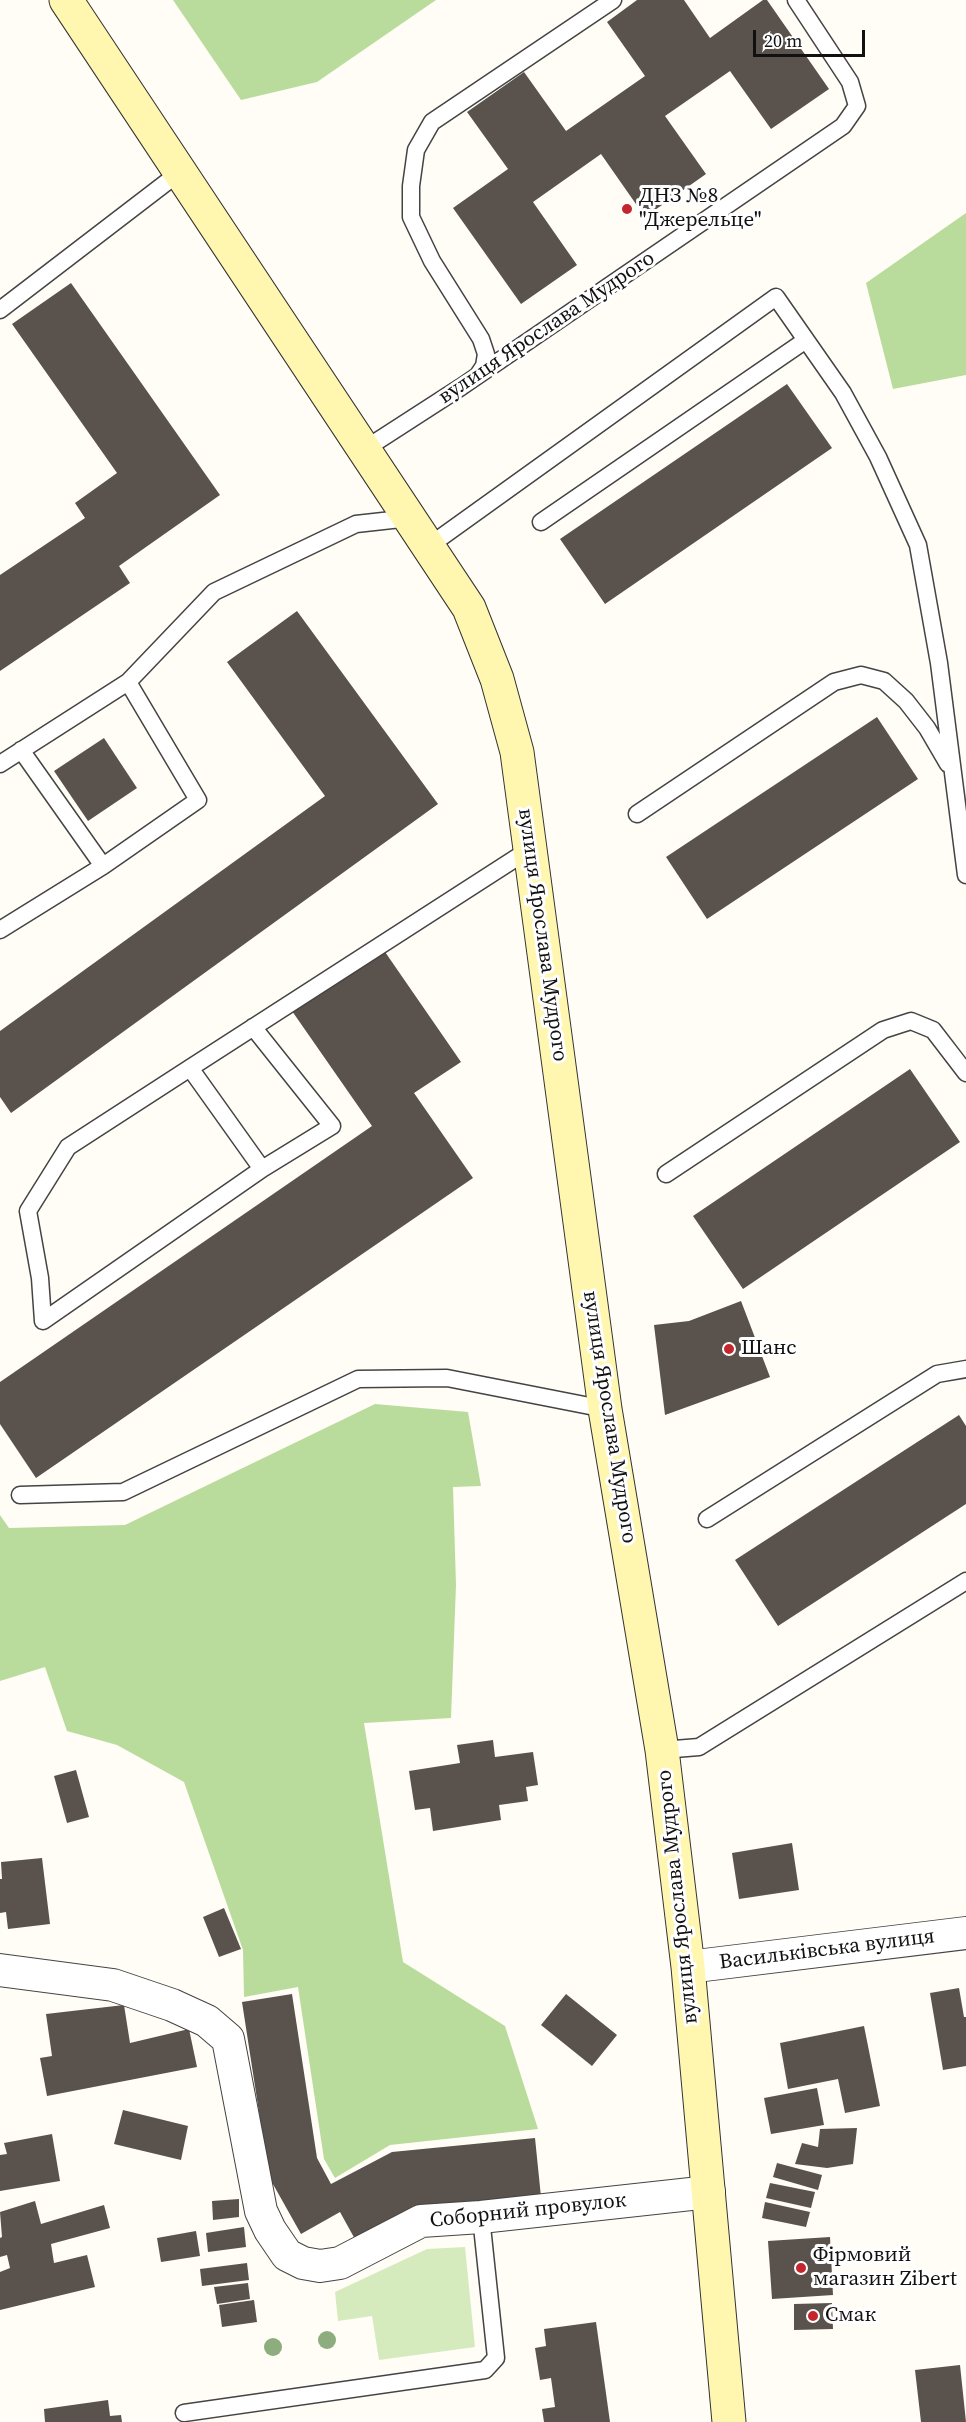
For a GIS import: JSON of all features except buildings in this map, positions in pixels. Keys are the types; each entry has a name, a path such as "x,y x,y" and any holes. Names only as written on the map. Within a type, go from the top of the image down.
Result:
{"street":[{"name":"вулиця Ярослава Мудрого","path":"66,0 469,608 497,679 517,752 605,1409 662,1750 688,1967 729,2422"},
{"name":"Васильківська вулиця","path":"688,1967 966,1933"},
{"name":"Соборний провулок","path":"0,1970 113,1985 181,2009 207,2021 228,2039 261,2211 270,2230 287,2255 303,2263 320,2266 340,2263 421,2221 481,2217 709,2192"}],"lane":[{"name":"вулиця Ярослава Мудрого","path":"477,376 484,366 486,354 480,339 432,261 411,217 411,186 416,150 432,122 613,0"},
{"name":"вулиця Ярослава Мудрого","path":"365,449 461,387 843,126 857,106 850,82 796,0"},
{"path":"0,310 180,172"},
{"path":"429,546 776,297 843,393 878,457 918,545 939,663 966,875"},
{"path":"541,522 806,339"},
{"path":"0,764 128,682 214,592 356,524 410,518"},
{"path":"637,814 834,682 861,675 884,681 906,701 927,728 953,772"},
{"path":"0,930 103,866 198,800 128,682"},
{"path":"21,750 103,866"},
{"path":"253,1028 332,1126 262,1169 43,1321 40,1278 28,1211 68,1147 530,849"},
{"path":"666,1174 883,1030 911,1021 933,1030 966,1073"},
{"path":"190,1068 262,1169"},
{"path":"707,1519 937,1374 966,1369"},
{"path":"20,1495 123,1492 358,1379 447,1378 605,1409"},
{"path":"662,1750 699,1747 966,1581"},
{"path":"184,2413 485,2370 496,2358 481,2217"}],"green space":[{"path":"173,0 436,0 317,82 241,100"},
{"path":"966,213 966,375 893,389 866,283"},
{"path":"375,1404 468,1412 481,1486 453,1487 456,1585 451,1718 364,1723 403,1962 505,2026 538,2129 390,2145 335,2178 324,2159 298,1987 244,1997 243,1950 184,1782 117,1745 67,1731 45,1667 0,1681 0,1515 9,1528 125,1525"},
{"path":"465,2247 475,2347 379,2360 372,2316 338,2321 335,2292 427,2249"}],"place":[{"name":"ДНЗ №8 \"Джерельце\"","path":"627,209"},
{"name":"Шанс","path":"729,1349"},
{"name":"Фірмовий магазин Zibert","path":"801,2268"},
{"name":"Смак","path":"813,2316"}]}
